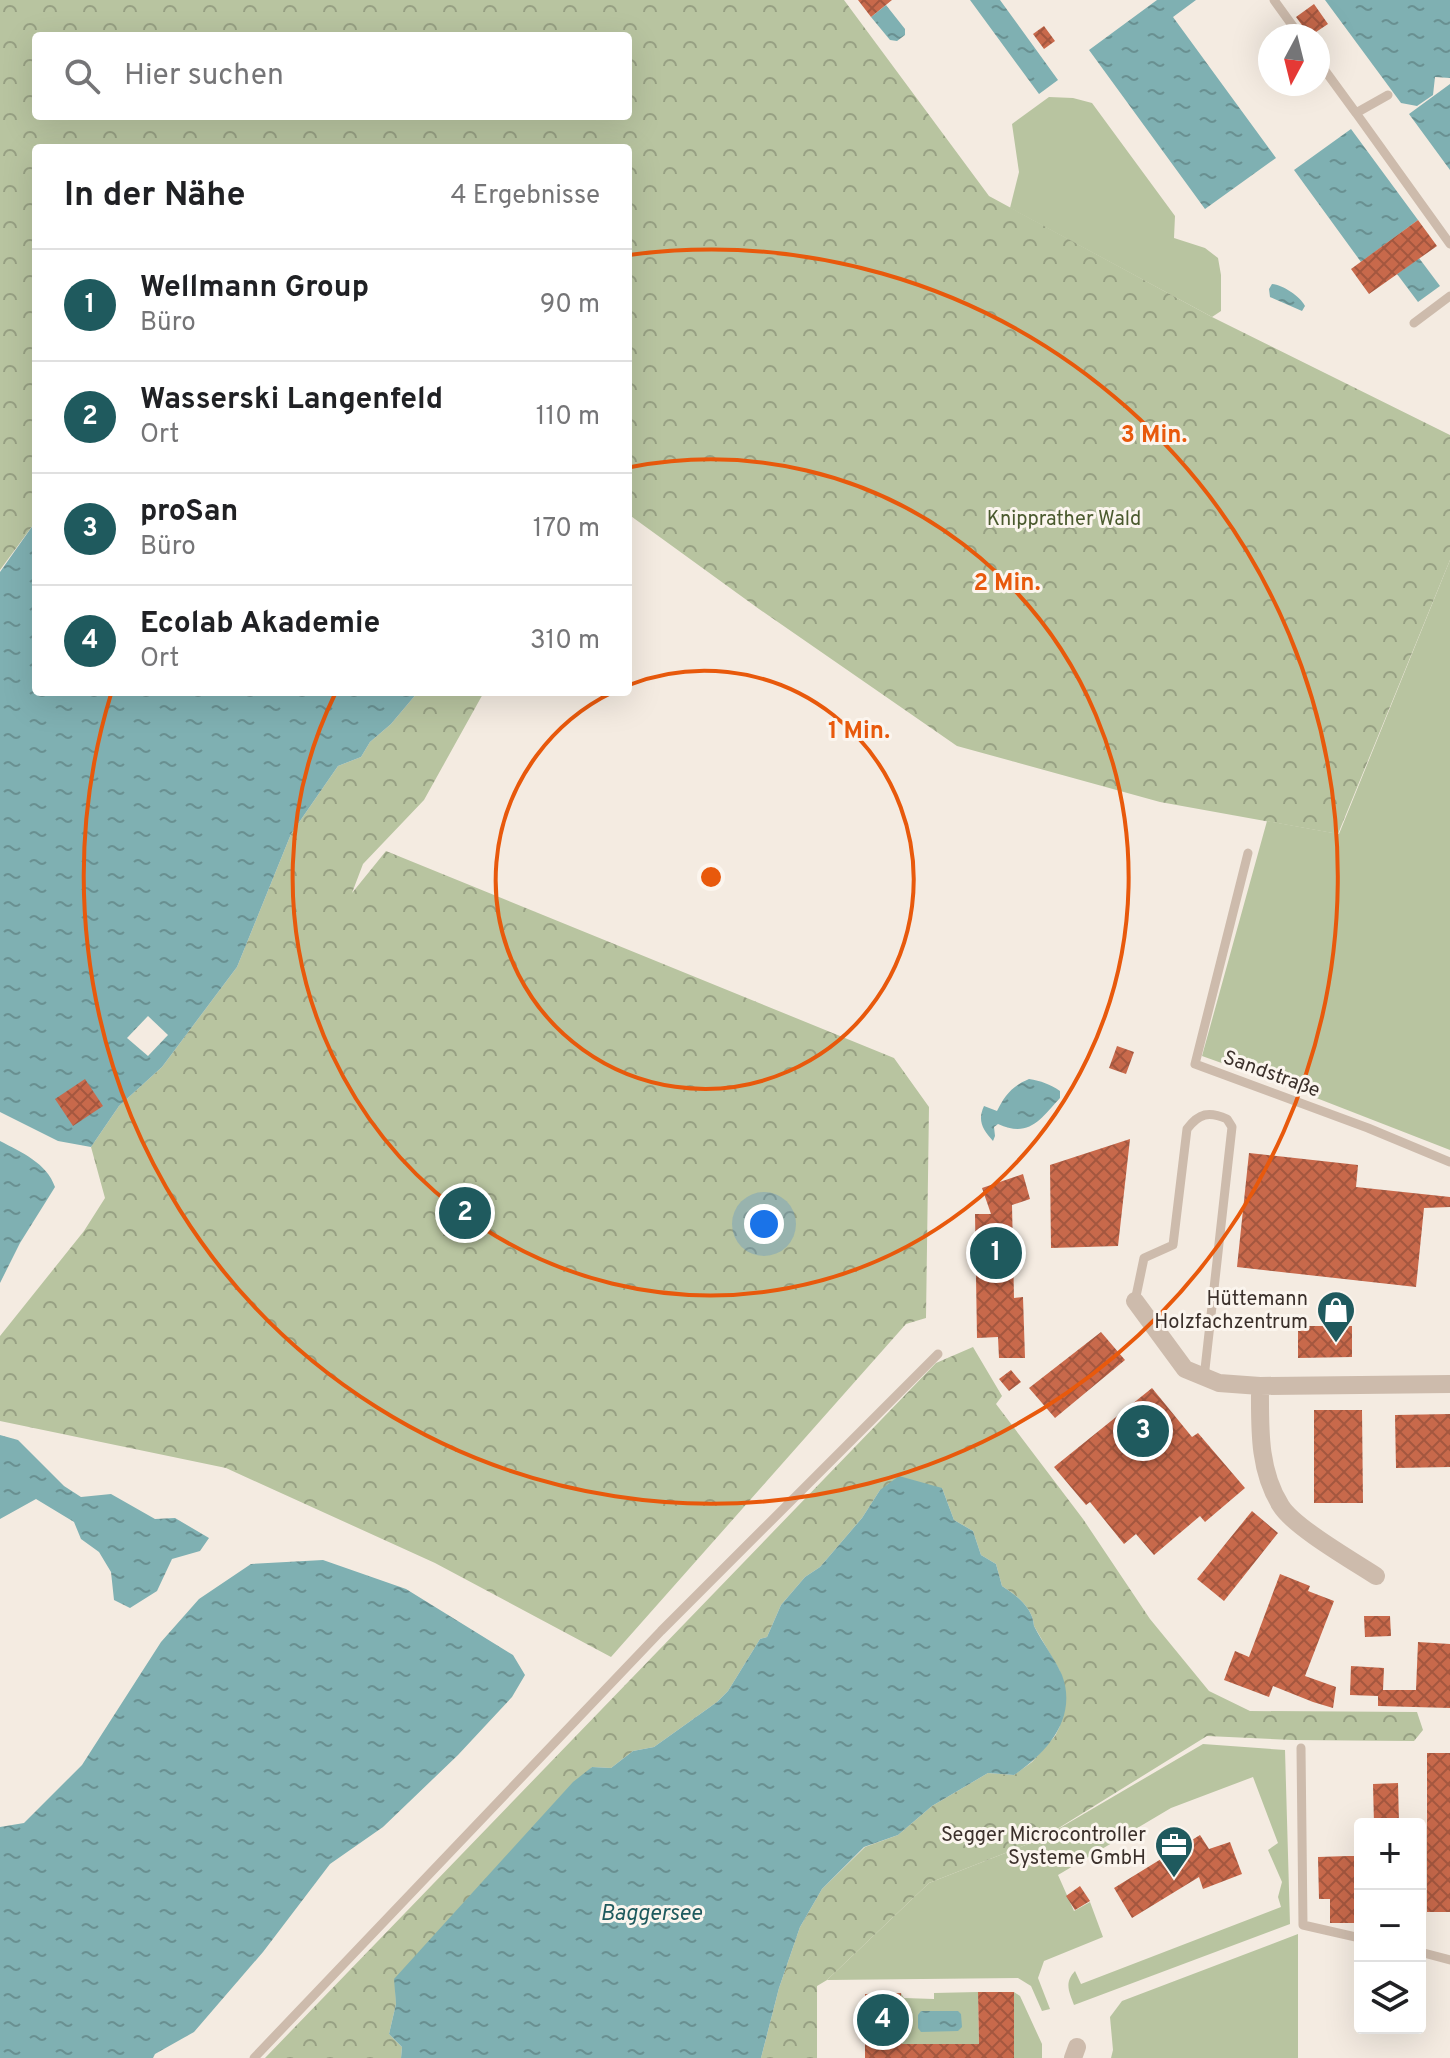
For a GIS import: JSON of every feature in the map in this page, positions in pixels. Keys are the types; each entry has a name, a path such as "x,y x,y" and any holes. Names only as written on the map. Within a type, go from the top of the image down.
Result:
{"street":[{"path":"1135,1301 1185,1369 1219,1383 1260,1386 1450,1384"},
{"path":"1260,1386 1265,1471 1282,1508 1320,1539 1376,1576"}],"lane":[{"path":"1274,0 1291,24"},
{"path":"1330,77 1450,244"},
{"path":"1356,113 1388,95"},
{"path":"1414,323 1450,296"},
{"name":"Sandstraße","path":"1248,853 1195,1064 1450,1162"},
{"path":"1135,1301 1144,1258 1173,1245 1187,1129 1205,1113 1227,1119 1232,1127 1204,1378"},
{"path":"254,2058 661,1631 938,1354"},
{"path":"1301,1748 1303,1925 1354,1937"},
{"path":"1426,1954 1450,1960"}],"green space":[{"name":"Knipprather Wald","path":"0,0 844,0 989,196 1212,317 1450,435 1450,560 1338,834 1160,802 957,746 632,517 632,144 32,144 32,526 0,570"},
{"path":"1049,97 1092,103 1175,216 1174,238 1205,248 1218,258 1221,311 1212,317 1010,208 1019,172 1012,124"},
{"path":"1450,560 1450,1150 1202,1056 1267,821 1339,834"},
{"path":"415,696 482,696 424,800 363,864 352,893 386,851 894,1058 929,1107 926,1318 906,1324 611,1657 435,1563 226,1468 0,1421 0,1336 84,1231 105,1198 91,1147 119,1106 162,1067 237,967 291,834 338,766 361,757 370,742 391,724"},
{"path":"973,1347 1002,1396 996,1404 1083,1519 1150,1619 1209,1691 1250,1711 1417,1712 1423,1730 1414,1741 1207,1736 1041,1839 929,1883 817,1986 817,2058 761,2058 779,1988 800,1927 822,1889 865,1847 898,1835 932,1806 988,1773 1014,1775 1032,1762 1060,1726 1060,1671 1027,1608 1002,1586 996,1564 981,1555 973,1531 954,1520 942,1488 880,1490 862,1518 820,1567 805,1577 781,1605 767,1637 760,1639 728,1691 654,1747 633,1751 611,1768 592,1767 395,1979 396,2004 389,2034 402,2047 401,2058 265,2058 936,1363"},
{"path":"1203,1744 1285,1750 1290,1924 1074,2005 1070,1995 1068,1987 1075,1971 1081,1984 1281,1907 1278,1897 1282,1882 1268,1850 1278,1843 1253,1777 1171,1808 1058,1875 1074,1911 1090,1902 1103,1937 1044,1961 1038,1978 1050,2009 1042,2011 1031,1986 1018,1978 827,1980 929,1883 1041,1839"},
{"path":"1298,1934 1298,2058 1111,2058 1110,2017 1122,2001"},
{"path":"978,1992 979,2044 902,2044 901,1993 904,1998 934,1999 934,1993"},
{"path":"1014,1992 1020,1996 1042,2044 1042,2058 1014,2058"}],"water":[{"path":"970,0 1000,0 1058,80 1039,94"},
{"path":"1157,0 1196,0 1173,17 1276,158 1205,209 1089,50"},
{"path":"1325,0 1450,0 1450,78 1435,77 1433,95 1417,106 1401,103"},
{"path":"886,5 905,29 905,35 897,41 890,40 871,17"},
{"path":"1450,84 1450,170 1409,114"},
{"path":"1351,129 1418,220 1361,262 1294,170"},
{"path":"1419,258 1440,286 1418,302 1397,274"},
{"path":"1272,284 1299,298 1305,306 1302,311 1270,297"},
{"path":"32,527 32,696 415,696 391,724 370,742 361,757 338,766 291,834 237,967 162,1067 119,1106 91,1147 58,1141 0,1112 0,572"},
{"path":"1029,1079 1060,1091 1060,1098 1040,1120 1026,1128 1009,1128 998,1124 994,1127 993,1141 982,1125 984,1106 997,1111 1010,1092"},
{"path":"0,1141 40,1165 55,1187 20,1243 0,1283"},
{"path":"0,1435 18,1440 64,1486 81,1497 111,1494 155,1519 175,1518 209,1538 200,1551 172,1559 157,1591 130,1608 114,1600 111,1572 99,1552 81,1539 74,1522 36,1499 0,1519"},
{"name":"Baggersee","path":"899,1476 942,1488 954,1520 973,1531 981,1555 996,1564 1002,1586 1031,1613 1034,1626 1062,1675 1066,1691 1063,1720 1048,1745 1014,1775 988,1773 932,1806 898,1835 864,1847 822,1889 800,1927 779,1988 761,2058 401,2058 402,2047 389,2034 396,2004 394,1979 573,1782 592,1767 611,1768 633,1751 654,1747 717,1702 728,1691 760,1639 767,1637 781,1605 805,1577 820,1567 862,1518 880,1490"},
{"path":"323,1560 406,1589 513,1655 525,1675 512,1697 458,1755 383,1827 330,1864 263,1952 194,2032 153,2058 0,2058 0,1827 24,1823 82,1765 161,1642 199,1599 251,1564"},
{"path":"921,2011 958,2011 962,2027 958,2031 921,2032 918,2015"}],"pier":[{"path":"148,1016 168,1035 148,1056 127,1038"}],"building":[{"path":"858,0 892,0 871,17"},
{"path":"1314,4 1328,24 1301,24 1296,17"},
{"path":"1044,26 1055,41 1044,49 1033,34"},
{"path":"1418,220 1437,246 1369,294 1351,269"},
{"path":"1117,1046 1134,1052 1126,1074 1109,1068"},
{"path":"85,1079 103,1106 73,1126 55,1099"},
{"path":"1130,1139 1118,1246 1051,1248 1050,1165"},
{"path":"1249,1153 1358,1165 1356,1187 1450,1197 1450,1207 1424,1208 1416,1287 1237,1267"},
{"path":"1023,1174 1030,1199 1012,1205 1014,1298 1023,1297 1025,1358 999,1358 998,1337 977,1338 975,1214 991,1214 982,1188"},
{"path":"1298,1326 1352,1326 1352,1357 1298,1358"},
{"path":"1101,1332 1125,1360 1055,1418 1029,1388"},
{"path":"1011,1370 1021,1382 1009,1391 999,1379"},
{"path":"1152,1388 1192,1437 1198,1433 1245,1488 1205,1522 1200,1516 1154,1555 1136,1534 1124,1544 1090,1502 1086,1505 1054,1467"},
{"path":"1314,1410 1362,1410 1363,1503 1314,1503"},
{"path":"1450,1414 1450,1467 1396,1468 1395,1415"},
{"path":"1252,1511 1278,1533 1224,1601 1197,1579"},
{"path":"1280,1574 1310,1586 1308,1591 1334,1601 1305,1676 1336,1687 1333,1708 1273,1686 1269,1697 1224,1680 1235,1651 1249,1657"},
{"path":"1364,1616 1390,1616 1391,1636 1365,1637"},
{"path":"1418,1642 1450,1644 1450,1708 1378,1706 1378,1696 1350,1695 1351,1666 1384,1668 1383,1690 1416,1690"},
{"path":"1427,1753 1450,1753 1450,1912 1427,1912"},
{"path":"1398,1783 1399,1818 1374,1818 1373,1784"},
{"path":"1200,1835 1209,1849 1230,1842 1242,1874 1203,1889 1199,1877 1132,1918 1114,1888"},
{"path":"1354,1856 1354,1923 1330,1923 1330,1899 1319,1899 1318,1857"},
{"path":"1080,1886 1090,1901 1075,1910 1066,1896"},
{"path":"978,1992 1014,1992 1014,2058 865,2058 865,1994 901,1993 902,2044 979,2044"}],"place":[{"name":"Wasserski Langenfeld","path":"465,1213"},
{"name":"Wellmann Group","path":"996,1253"},
{"name":"Hüttemann Holzfachzentrum","path":"1336,1344"},
{"name":"proSan","path":"1143,1431"},
{"name":"Segger Microcontroller Systeme GmbH","path":"1174,1879"},
{"name":"Ecolab Akademie","path":"883,2020"}]}
